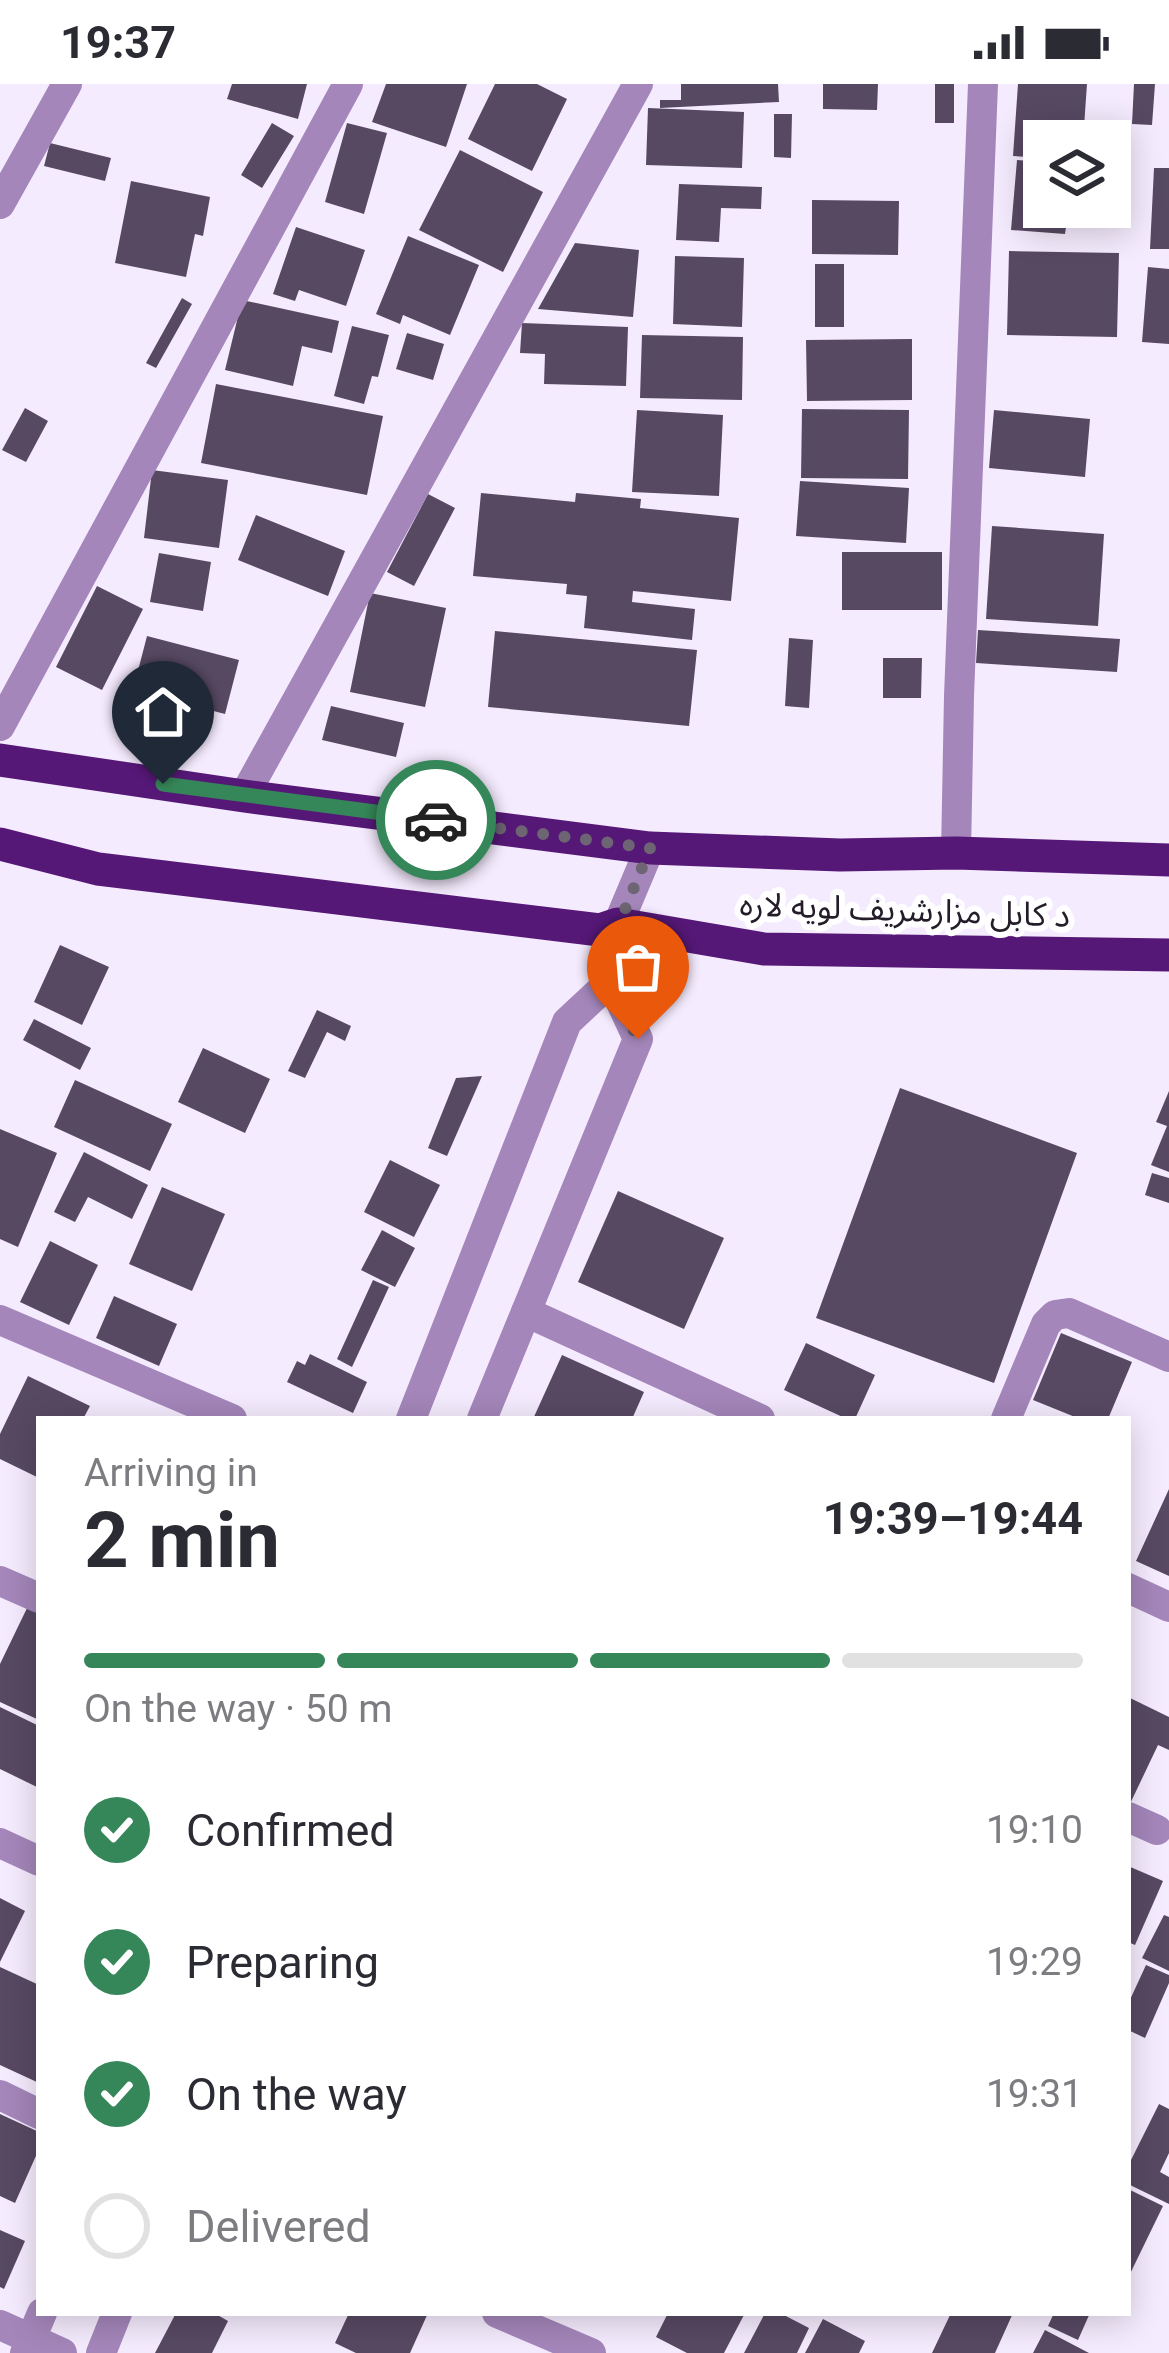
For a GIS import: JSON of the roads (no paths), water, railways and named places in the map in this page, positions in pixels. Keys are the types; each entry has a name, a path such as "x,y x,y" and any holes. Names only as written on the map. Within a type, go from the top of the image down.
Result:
{"highway":[{"name":"د کابل مزارشریف لویه لاره","path":"0,760 650,848 1169,860"},
{"name":"د کابل مزارشریف لویه لاره","path":"0,844 98,869 600,930 619,924 764,949 1169,955"}],"street":[{"path":"0,204 67,84"},
{"path":"0,726 348,84"},
{"path":"244,796 638,84"},
{"path":"956,853 983,84"},
{"path":"483,1416 638,1039 610,982 619,924 650,848"},
{"path":"412,1416 567,1022 610,982"},
{"path":"526,1312 753,1416"},
{"path":"1007,1416 1046,1324 1055,1315 1069,1313 1169,1357"},
{"path":"0,1320 225,1416"},
{"path":"0,1581 36,1597"},
{"path":"1131,1589 1169,1607"},
{"path":"1131,1818 1157,1830"},
{"path":"0,1843 36,1860"},
{"path":"0,2095 36,2113"},
{"path":"101,2353 116,2316"},
{"path":"504,2316 591,2353"},
{"path":"0,2325 33,2335 62,2353"}]}
